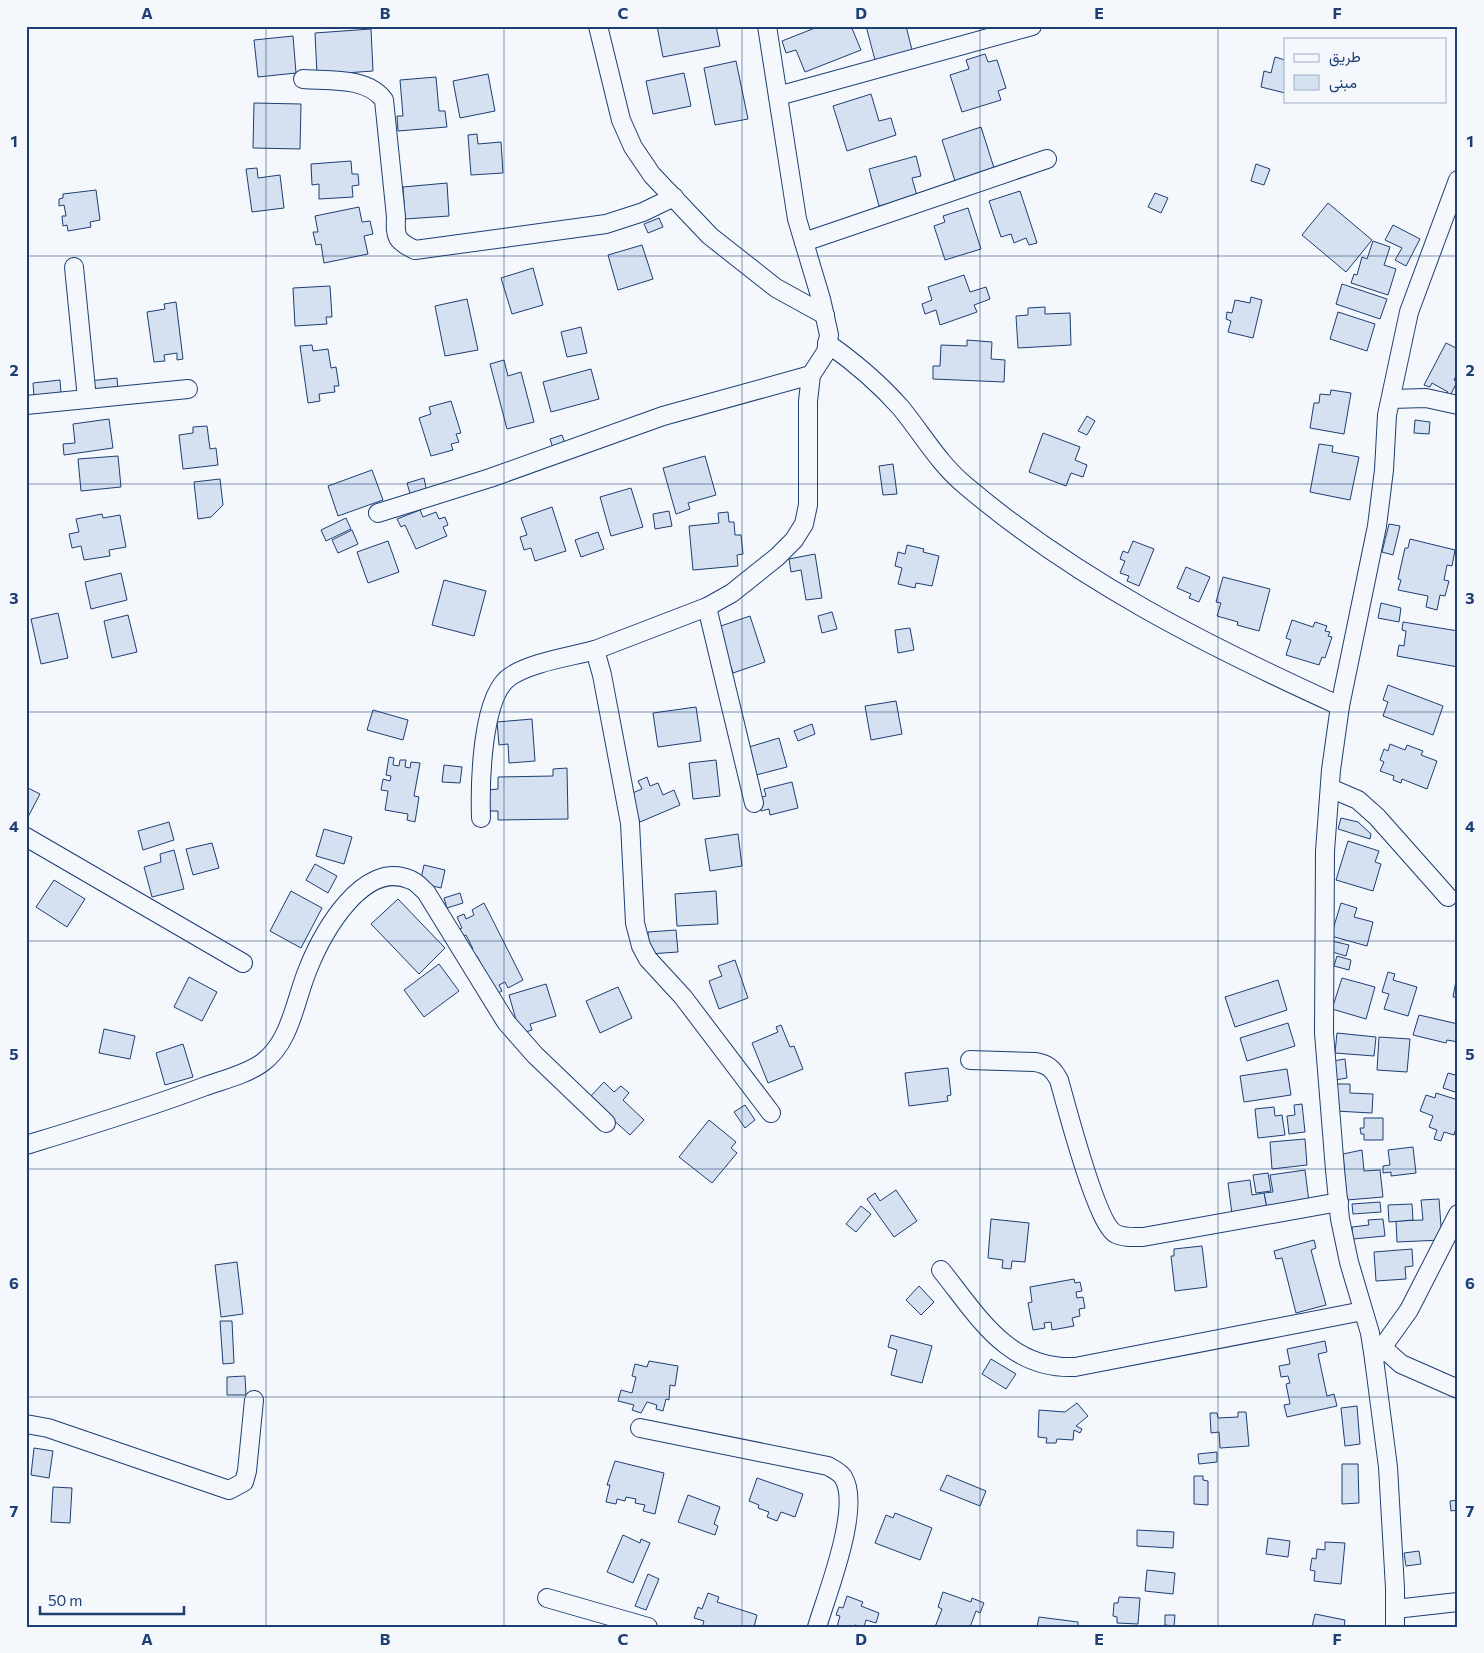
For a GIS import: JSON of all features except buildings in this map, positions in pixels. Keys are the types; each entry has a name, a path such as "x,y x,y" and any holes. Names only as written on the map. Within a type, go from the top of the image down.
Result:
{"street":[{"path":"598,26 621,120 633,147 652,175 710,236 776,288 825,315"},
{"path":"481,818 482,751 495,696 501,684 511,675 527,669 595,650 707,608 732,593 777,557 794,540 804,524 808,505 808,401 810,375 826,352 829,335 797,219 767,26"},
{"path":"778,96 1032,26"},
{"path":"303,79 362,84 377,90 384,100 396,217 395,235 402,244 415,250 606,224 643,212 674,197"},
{"path":"804,242 1047,159"},
{"path":"1395,1627 1388,1467 1378,1353 1349,1262 1339,1202 1324,1033 1325,851 1330,788 1340,706 1377,526 1391,399 1409,312 1457,182"},
{"path":"74,267 87,399"},
{"path":"827,343 852,360 901,409 945,467 967,487 1035,538 1094,579 1139,606 1247,663 1340,706"},
{"path":"378,513 490,478 663,416 810,375"},
{"path":"26,405 188,389"},
{"path":"1391,399 1426,398 1458,405"},
{"path":"707,608 754,802"},
{"path":"595,650 602,675 630,823 635,922 641,946 648,959 682,997 771,1113"},
{"path":"1330,788 1358,800 1365,806 1448,897"},
{"path":"26,837 243,963"},
{"path":"26,1145 164,1102 261,1064 276,1050 290,1021 307,970 326,931 338,914 364,885 380,878 412,880 426,892 506,1022 535,1055 606,1123"},
{"path":"970,1060 1035,1062 1046,1064 1052,1069 1059,1080 1097,1204 1107,1226 1115,1234 1129,1238 1142,1237 1339,1202"},
{"path":"1378,1353 1395,1332 1425,1282 1458,1214"},
{"path":"942,1270 996,1339 1039,1364 1057,1367 1075,1366 1364,1311"},
{"path":"1378,1353 1458,1389"},
{"path":"26,1424 48,1428 229,1490 244,1482 247,1471 254,1400"},
{"path":"640,1428 828,1466 843,1477 849,1495 847,1524 817,1627"},
{"path":"547,1598 648,1627"},
{"path":"1395,1609 1458,1602"}]}
